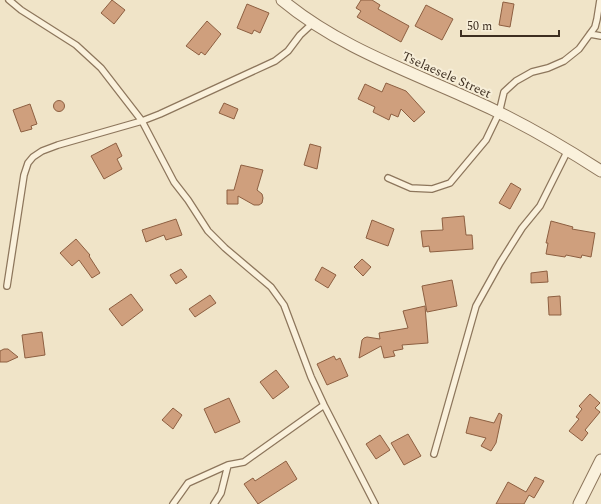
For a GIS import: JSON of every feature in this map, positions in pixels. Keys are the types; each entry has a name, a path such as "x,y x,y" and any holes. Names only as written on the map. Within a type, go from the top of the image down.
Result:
{"street":[{"name":"Tselaesele Street","path":"282,0 313,23 359,48 498,113 568,150 601,171"},
{"path":"579,504 601,460"}],"lane":[{"path":"8,0 76,45 96,63 124,96 142,121 174,182 188,200 208,231 225,248 271,287 284,306 324,405 375,504"},
{"path":"388,178 411,188 432,189 450,183 486,140 498,113 504,92 516,81 532,72 548,68 564,61 579,49 590,34 597,19 600,0"},
{"path":"7,286 24,175 28,163 33,157 42,151 58,145 142,121 160,114 276,61 288,51 300,35 313,23"},
{"path":"590,34 601,36"},
{"path":"434,454 476,306 522,228 540,206 568,150"},
{"path":"173,504 188,483 228,465 244,462 324,405"},
{"path":"214,504 221,493 228,465"}],"building":[{"path":"112,0 125,10 114,24 101,13"},
{"path":"361,0 372,0 380,5 378,9 409,26 401,42 357,17 361,11 356,8"},
{"path":"503,2 514,4 510,27 499,25"},
{"path":"247,4 269,13 260,33 254,30 252,34 237,28"},
{"path":"426,5 453,19 442,40 415,26"},
{"path":"207,21 221,34 205,55 201,52 199,55 186,46"},
{"path":"386,83 406,91 425,112 414,122 401,109 398,117 391,114 389,120 373,112 375,107 358,99 365,84 382,92"},
{"path":"59,100 63,102 65,106 63,110 59,112 55,110 53,106 55,102"},
{"path":"224,103 238,109 234,119 219,113"},
{"path":"30,104 37,124 31,126 32,129 21,132 13,110"},
{"path":"116,143 122,156 117,159 122,169 104,179 91,156"},
{"path":"310,144 321,147 317,169 304,165"},
{"path":"241,165 263,170 257,190 262,194 263,198 262,203 259,205 254,205 238,196 238,204 227,204 227,190 234,190"},
{"path":"511,183 521,189 510,209 499,203"},
{"path":"464,216 466,235 472,235 473,249 430,252 429,246 423,247 421,231 443,230 442,218"},
{"path":"176,219 182,235 166,240 164,235 146,242 142,230"},
{"path":"372,220 394,229 388,246 366,238"},
{"path":"551,221 573,227 572,229 595,233 591,257 582,255 581,258 566,255 565,257 546,254 548,243 546,243"},
{"path":"76,239 90,255 89,256 100,273 92,278 79,260 72,266 60,253"},
{"path":"362,259 371,267 363,276 354,267"},
{"path":"322,267 336,275 328,288 315,280"},
{"path":"181,269 187,277 176,284 170,275"},
{"path":"547,271 548,282 531,283 531,273"},
{"path":"452,280 457,306 427,312 422,286"},
{"path":"131,294 143,310 122,326 109,309"},
{"path":"210,295 216,303 195,317 189,309"},
{"path":"560,296 561,315 549,315 548,297"},
{"path":"425,306 428,343 402,345 403,349 393,351 395,356 384,358 381,346 359,358 362,340 364,338 380,339 379,333 408,328 403,311"},
{"path":"42,332 45,355 25,358 22,335"},
{"path":"8,349 18,357 7,362 0,362 0,351"},
{"path":"334,356 336,360 340,358 348,376 327,385 317,364"},
{"path":"276,370 289,387 273,399 260,382"},
{"path":"590,394 600,403 595,408 600,412 585,430 588,433 582,441 569,431 579,419 576,417 582,409 579,406"},
{"path":"229,398 240,422 215,433 204,409"},
{"path":"173,408 182,415 173,429 162,420"},
{"path":"499,413 502,415 496,443 491,451 481,446 486,438 466,433 470,417 494,423"},
{"path":"408,434 421,456 404,465 391,443"},
{"path":"380,435 390,450 376,459 366,444"},
{"path":"286,461 297,479 258,504 244,484 253,478 255,481"},
{"path":"535,477 544,481 534,498 529,495 524,504 496,504 508,482 526,492"}]}
